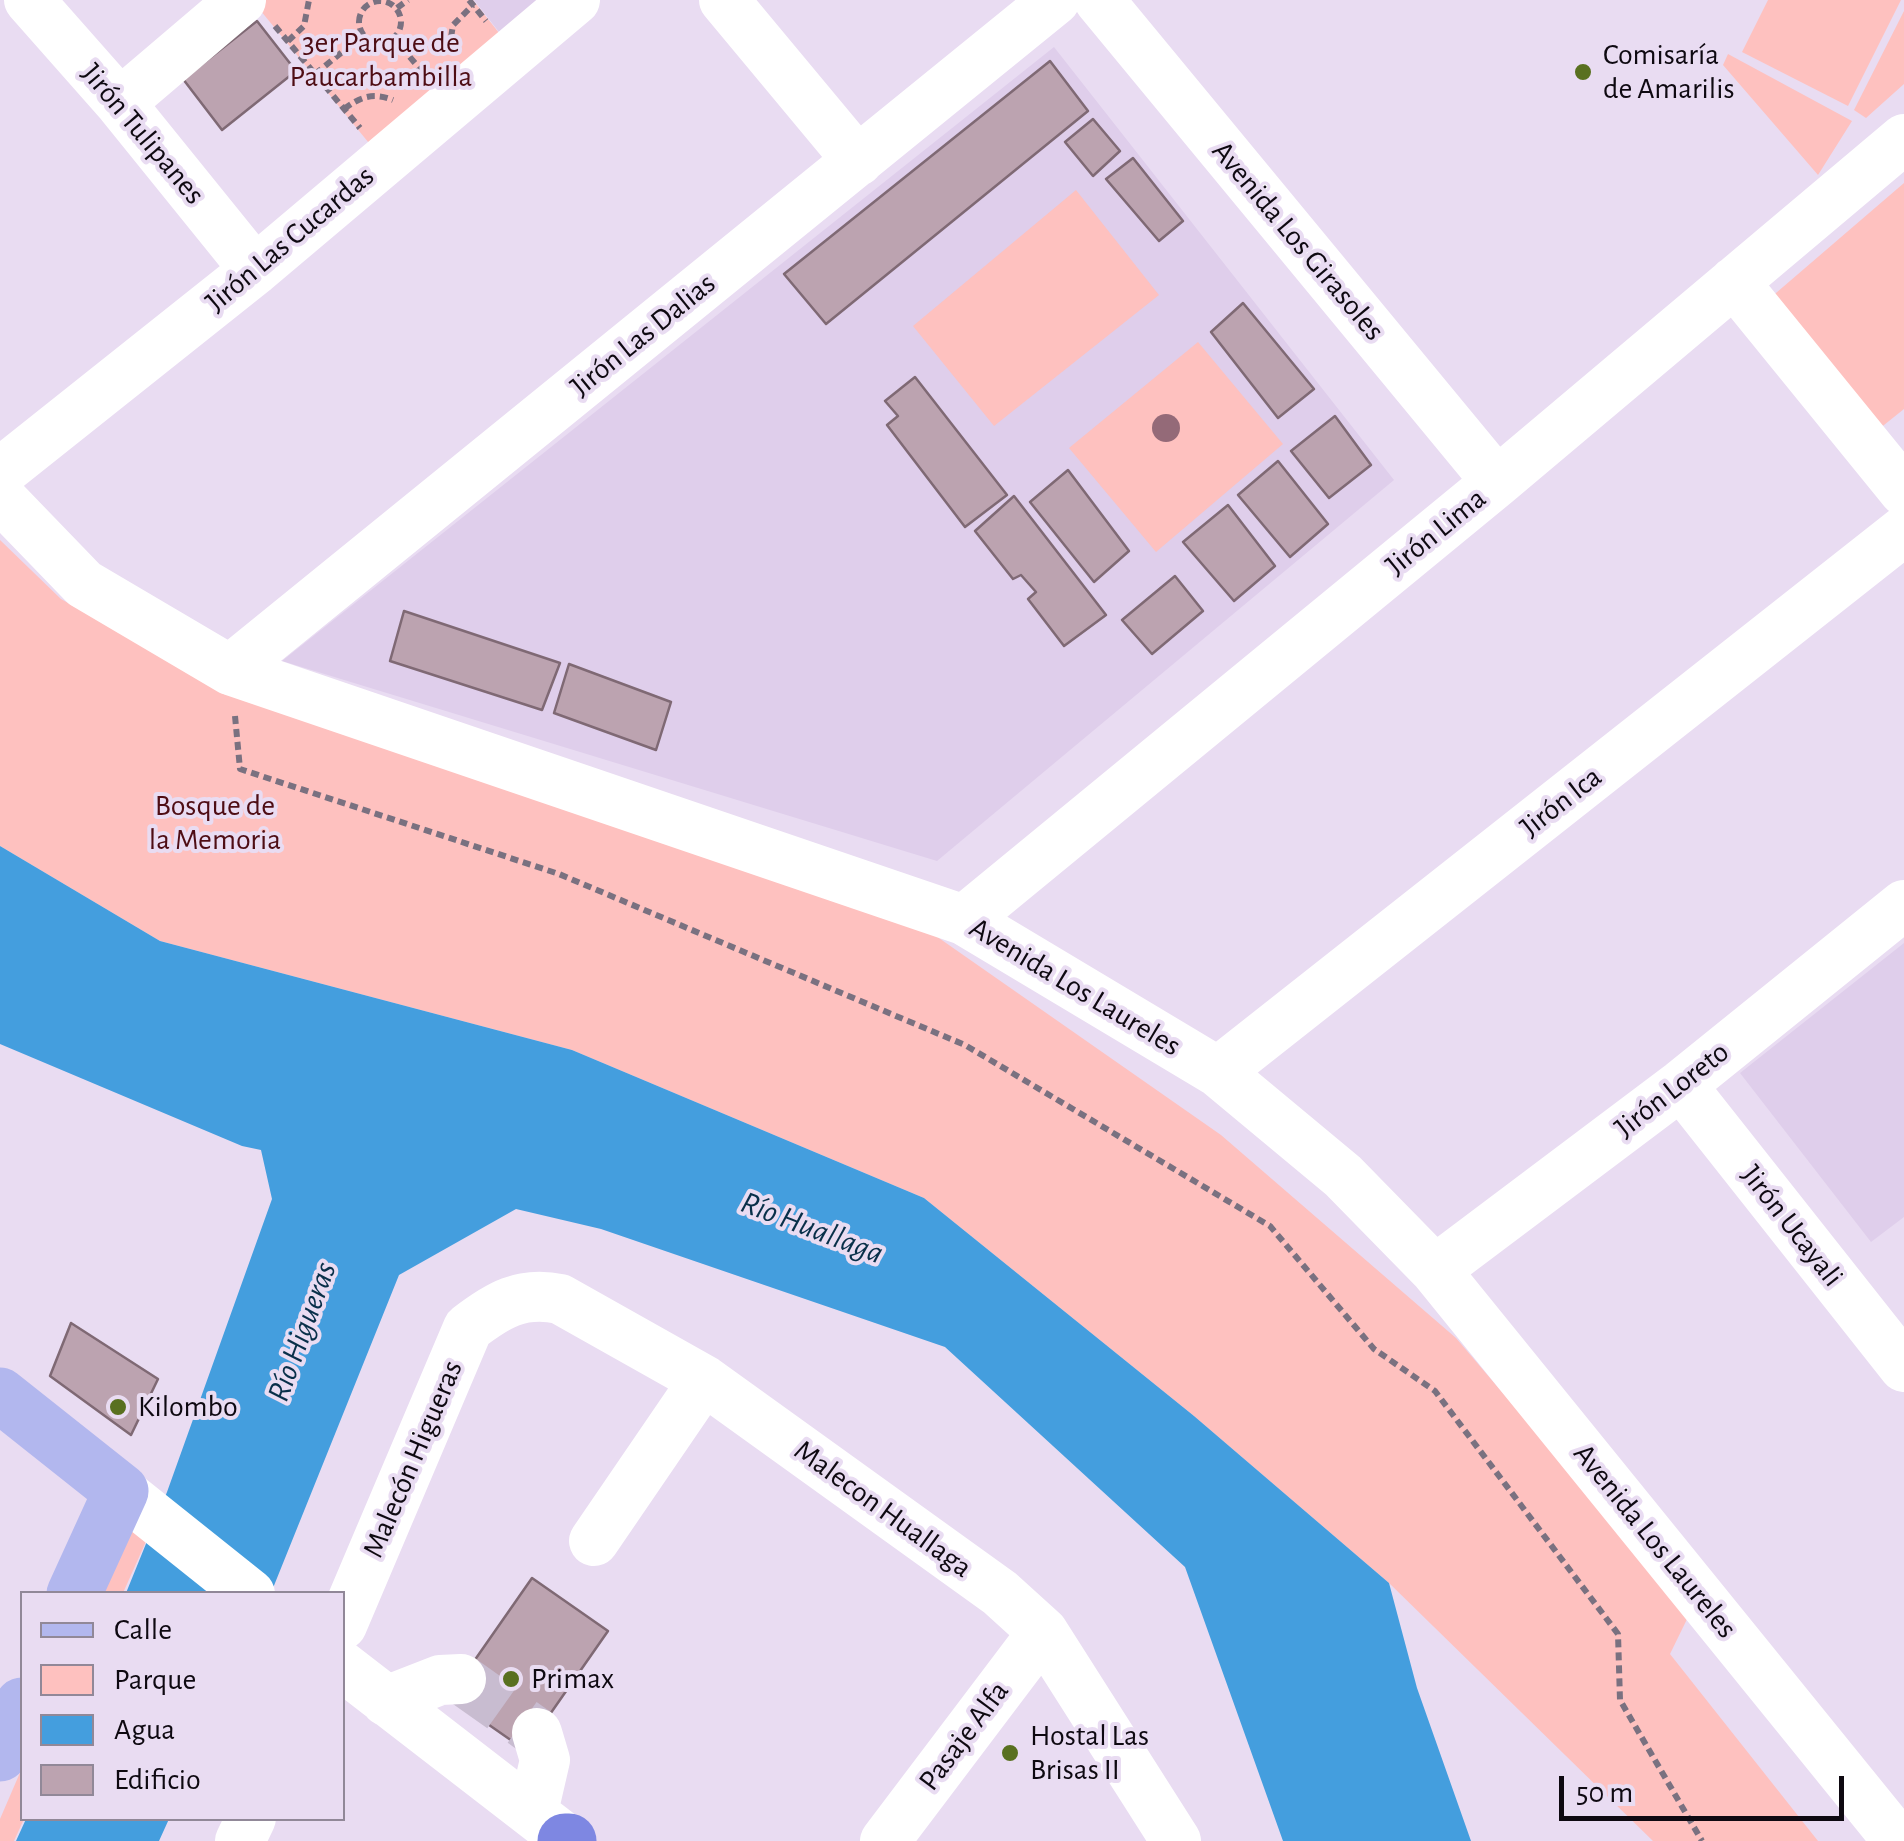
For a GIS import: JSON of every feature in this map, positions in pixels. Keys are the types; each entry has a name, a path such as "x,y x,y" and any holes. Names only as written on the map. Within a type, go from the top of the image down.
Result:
{"main road":[{"path":"0,1395 136,1502 76,1591"},
{"path":"0,1754 20,1709"}],"street":[{"name":"Jirón Tulipanes","path":"29,0 120,102 255,270"},
{"name":"Jirón Las Cucardas","path":"0,474 255,270 575,0"},
{"path":"724,0 858,161"},
{"name":"Jirón Las Dalias","path":"230,670 1054,0"},
{"name":"Avenida Los Girasoles","path":"1100,0 1497,482"},
{"path":"120,102 255,9"},
{"name":"Jirón Lima","path":"964,920 1497,482 1904,139"},
{"path":"1734,282 1904,490"},
{"name":"Avenida Los Laureles","path":"0,497 84,584 230,670 964,920 1218,1072 1343,1176 1435,1270 1898,1841"},
{"name":"Jirón Ica","path":"1218,1072 1904,531"},
{"name":"Jirón Loreto","path":"1435,1270 1680,1084 1904,905"},
{"name":"Jirón Ucayali","path":"1680,1084 1904,1366"},
{"name":"Malecon Huallaga","path":"498,1305 540,1295 560,1299 704,1380 1000,1592 1043,1632 1176,1841"},
{"name":"Malecón Higueras","path":"345,1617 468,1328 498,1305"},
{"path":"594,1540 704,1380"},
{"path":"136,1502 246,1591"},
{"name":"Pasaje Alfa","path":"885,1841 1043,1632"},
{"path":"345,1668 558,1833"},
{"path":"386,1701 440,1680 461,1680"},
{"path":"537,1733 558,1833"}],"path":[{"path":"288,41 304,26 309,0"},
{"path":"379,0 398,8 402,26 394,37 381,43 363,35 358,21 366,3 379,0"},
{"path":"398,8 408,0"},
{"path":"452,60 452,25 474,6"},
{"path":"255,9 288,41 386,160"},
{"path":"315,74 363,35"},
{"path":"394,37 436,88"},
{"path":"344,108 357,98 370,95 388,97 401,106"},
{"path":"230,670 240,769 559,874 965,1045 1270,1226 1374,1349 1435,1391 1618,1634 1620,1700 1702,1841"}],"shaded area":[{"path":"474,0 548,0 503,37"},
{"path":"1054,47 1394,480 937,861 282,661"},
{"path":"1904,943 1904,1217 1871,1242 1740,1073"}],"green space":[{"name":"3er Parque de Paucarbambilla","path":"262,0 473,0 503,38 373,148 256,5"},
{"path":"1768,0 1901,0 1848,106 1742,52"},
{"path":"1904,11 1904,84 1866,118 1854,110"},
{"path":"1728,54 1852,121 1818,175 1723,65"},
{"path":"1904,183 1904,409 1879,429 1769,299"},
{"path":"1076,190 1159,295 994,426 913,326"},
{"path":"1198,342 1283,444 1156,552 1069,448"},
{"name":"Bosque de la Memoria","path":"0,540 61,599 216,687 936,936 1221,1135 1456,1338 1690,1613 1670,1654 1818,1841 1653,1841 1389,1583 1194,1416 924,1198 572,1050 160,941 0,846"},
{"path":"156,1519 124,1591 101,1591 133,1521"},
{"path":"20,1773 20,1821 23,1821 14,1841 0,1841 0,1819"}],"water":[{"path":"0,846 160,941 572,1050 924,1198 1194,1416 1389,1583 1417,1688 1471,1841 1283,1841 1185,1567 945,1347 601,1229 516,1209 399,1275 272,1591 127,1591 167,1492 272,1199 261,1150 242,1146 0,1044"},
{"path":"25,1821 168,1821 159,1841 16,1841"}],"building":[{"path":"257,21 296,71 222,130 183,79"},
{"path":"1050,61 1088,111 826,324 784,274"},
{"path":"1093,119 1120,151 1093,176 1065,142"},
{"path":"1133,158 1183,221 1159,241 1106,179"},
{"path":"1243,303 1314,389 1278,418 1211,332"},
{"path":"915,377 1007,495 965,527 887,425 898,416 885,401"},
{"path":"1335,416 1371,465 1329,498 1291,451"},
{"path":"1278,461 1328,524 1290,557 1238,495"},
{"path":"1068,470 1129,551 1094,582 1030,502"},
{"path":"1014,496 1106,615 1064,646 1028,599 1036,592 1021,575 1013,579 975,531"},
{"path":"1228,505 1275,566 1234,601 1183,542"},
{"path":"1175,576 1203,611 1152,654 1122,620"},
{"path":"404,611 560,663 542,710 390,661"},
{"path":"569,664 671,702 656,750 554,713"},
{"name":"Kilombo","path":"71,1323 158,1379 131,1435 50,1376"},
{"path":"532,1578 608,1631 525,1750 449,1697"}],"tunnel":[{"path":"461,1679 537,1733"}],"place":[{"name":"Comisaría de Amarilis","path":"1583,72"},
{"name":"Kilombo","path":"118,1407"},
{"name":"Primax","path":"511,1679"},
{"name":"Hostal Las Brisas II","path":"1010,1753"}],"water label":[{"name":"Río Huallaga","path":"812,1228"},
{"name":"Río Higueras","path":"302,1332"}]}
